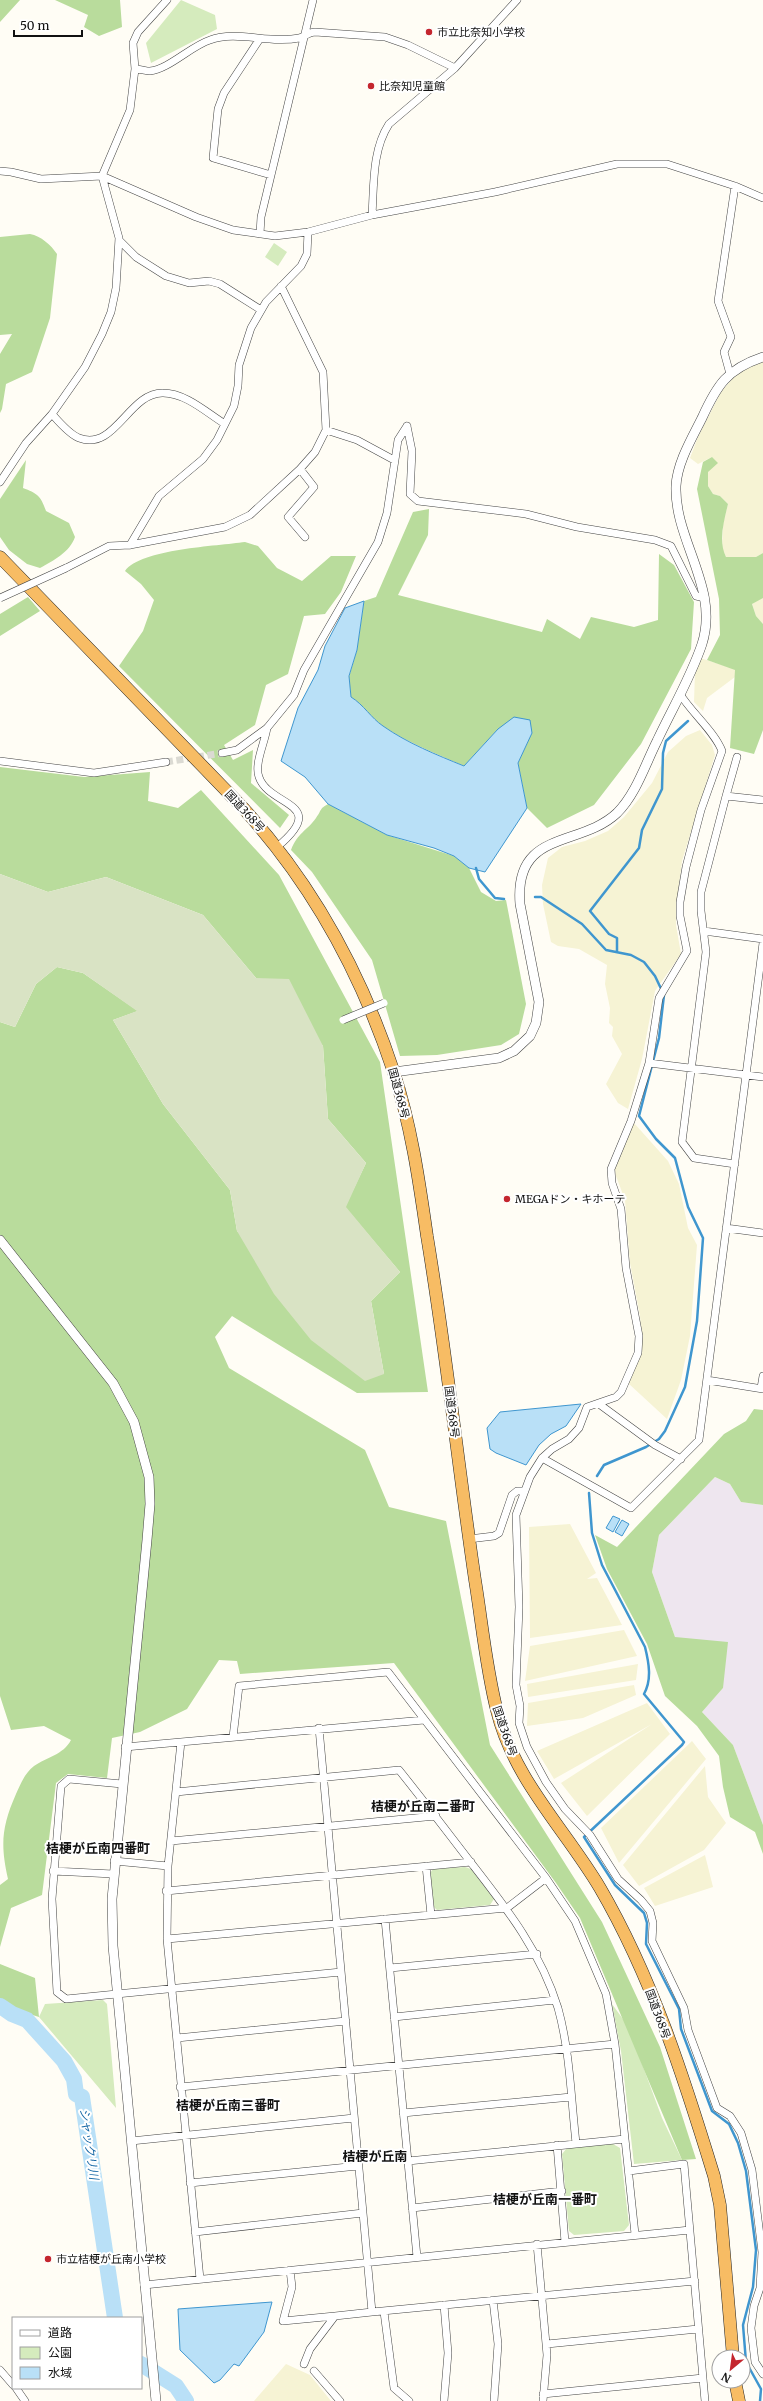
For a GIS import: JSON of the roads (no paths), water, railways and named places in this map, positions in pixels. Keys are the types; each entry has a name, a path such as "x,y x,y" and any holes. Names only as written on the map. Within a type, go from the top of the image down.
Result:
{"highway":[{"name":"国道368号","path":"0,557 244,810 277,847 320,908 354,971 394,1072 414,1155 441,1323 469,1539 497,1711 510,1750 533,1792 572,1844 617,1919 654,2002 702,2139 720,2205 732,2349"},
{"path":"737,2389 739,2401"}],"street":[{"path":"0,482 26,443 52,414 84,367 102,334 111,312 116,288 119,240 102,176 130,110 135,68 134,43 138,32 167,0"},
{"path":"260,234 261,217 313,0"},
{"path":"372,216 378,151 382,135 389,124 455,68 518,0"},
{"path":"135,68 150,71 163,66 193,47 212,39 231,35 259,40 300,38 315,32 385,37 408,45 455,68"},
{"path":"259,40 224,94 218,109 213,158 271,175"},
{"path":"0,171 41,179 102,176 196,217 233,230 275,236 308,232 372,216 495,192 618,164 667,164 735,186 763,198"},
{"path":"730,374 724,352 731,336 718,302 735,186"},
{"path":"130,544 159,496 203,458 217,440 234,406 238,386 239,365 252,328 261,310 281,286 292,277 304,260 308,247 308,232"},
{"path":"119,240 136,257 166,276 189,283 209,281 220,284 261,310"},
{"path":"0,598 66,568 109,546 130,544 225,527 233,524 250,515 300,469 316,452 326,430 323,372 281,286"},
{"path":"394,1072 499,1058 514,1051 530,1036 536,1023 539,1002 520,904 519,892 526,868 544,847 562,838 578,834 603,824 624,805 680,694 704,637 705,598 678,509 676,481 681,464 716,389 739,367 763,357"},
{"path":"52,414 79,438 92,439 104,436 116,427 140,400 151,395 163,393 185,398 225,424"},
{"path":"222,753 237,750 267,728 289,704 304,670 378,542 391,493 394,460 398,440 407,426 412,451 410,494 418,501 526,514 577,527 655,540 671,546 696,596 705,598"},
{"path":"326,430 357,440 394,460"},
{"path":"300,469 314,487 288,517 305,537"},
{"path":"680,694 688,708 715,739 722,751 701,810 682,888 680,916 687,951 659,998 649,1063 631,1121 612,1164 610,1174 621,1209 626,1268 640,1345 637,1358 622,1392 599,1404 587,1407 579,1428 569,1439 552,1449 542,1458 524,1491 516,1516 519,1607 516,1685 520,1706 519,1723 527,1747 546,1782 565,1809 590,1835 618,1879 641,1900 650,1911 653,1923 652,1941 684,2008 688,2030 717,2108 730,2116 741,2133 752,2170 762,2252 760,2288 754,2306 751,2328 755,2362 763,2374"},
{"path":"267,728 258,765 259,778 266,787 290,804 298,816 298,826 294,833 277,847"},
{"path":"735,1164 694,1158 682,1142 706,952 701,911 701,892 737,757"},
{"path":"0,761 94,773 166,762"},
{"path":"726,796 763,800"},
{"path":"704,931 763,939"},
{"path":"542,1458 631,1508 700,1440 763,943"},
{"path":"343,1020 384,1003"},
{"path":"649,1063 763,1078"},
{"path":"726,1228 763,1233"},
{"path":"0,1240 113,1384 134,1422 146,1462 150,1504 114,1861 113,1946 144,2285 156,2398"},
{"path":"707,1380 762,1388 763,1376"},
{"path":"599,1404 655,1445 681,1459"},
{"path":"469,1539 494,1536 499,1533 512,1496 517,1491 524,1491"},
{"path":"233,1737 239,1686 388,1672 546,1878 568,1909 586,1942 606,1994 616,2044 635,2234"},
{"path":"125,1748 319,1728 424,1720"},
{"path":"319,1728 372,2312"},
{"path":"181,1742 166,1891 167,1939 177,2038 180,2087 200,2279"},
{"path":"176,1792 399,1770 507,1908 537,1954 555,2000 566,2049 576,2143"},
{"path":"122,1784 69,1779 61,1786 53,1871 52,1914 57,1992 66,1999 341,1972"},
{"path":"171,1841 436,1816"},
{"path":"114,1861 168,1866"},
{"path":"166,1891 470,1862"},
{"path":"426,1866 431,1915"},
{"path":"53,1871 113,1874"},
{"path":"167,1939 507,1908 546,1878"},
{"path":"385,1919 417,2257"},
{"path":"390,1968 537,1954"},
{"path":"394,2017 555,2000"},
{"path":"177,2038 346,2021"},
{"path":"180,2087 616,2044"},
{"path":"403,2113 571,2097"},
{"path":"131,2140 354,2118"},
{"path":"408,2161 625,2139"},
{"path":"557,2145 562,2191 565,2242"},
{"path":"629,2171 684,2164 705,2401"},
{"path":"190,2184 358,2166"},
{"path":"412,2208 562,2191"},
{"path":"195,2232 363,2213"},
{"path":"144,2285 635,2234 690,2230"},
{"path":"537,2244 547,2366 543,2398 703,2378"},
{"path":"290,2270 292,2287 283,2321 694,2281"},
{"path":"493,2300 498,2344 494,2401"},
{"path":"444,2305 448,2354 444,2401"},
{"path":"384,2312 394,2388 409,2401"},
{"path":"304,2364 310,2349 335,2316"},
{"path":"546,2344 698,2329"},
{"path":"0,2370 12,2384"},
{"path":"314,2371 340,2401"},
{"path":"17,2389 25,2401"}],"water":[{"path":"364,601 357,650 349,676 351,697 383,726 412,743 464,766 498,729 514,717 530,720 532,733 518,763 527,808 485,872 469,868 454,856 434,848 387,835 328,804 305,777 281,761 298,708 318,670 325,646 345,608"},
{"path":"581,1404 566,1426 551,1434 539,1445 526,1465 496,1453 490,1449 487,1428 500,1412"},
{"path":"613,1516 620,1519 613,1532 606,1528"},
{"path":"622,1520 629,1524 622,1536 615,1532"},
{"path":"272,2302 264,2332 239,2366 234,2364 220,2380 214,2383 180,2350 178,2309"}],"waterway":[{"path":"617,952 617,938 609,934 590,911 639,848 642,830 662,789 663,753 666,741 688,721"},
{"path":"476,868 479,879 495,898 504,899"},
{"path":"535,897 541,897 582,924 606,950 631,955 644,962 655,976 664,995 659,1038 639,1116 656,1139 675,1158 688,1207 703,1238 697,1321 685,1387 665,1431 659,1439 646,1447 604,1465 597,1476"},
{"path":"589,1493 592,1533 602,1565 645,1647 649,1665 649,1677 647,1689 644,1694 684,1742 584,1837 615,1885 644,1913 647,1923 646,1944 679,2009 681,2029 712,2111 729,2124 738,2143 746,2171 756,2250 753,2287 743,2325 746,2362 761,2389 760,2401"},
{"name":"シャックリ川","path":"0,2006 12,2014 27,2020 64,2061 74,2079 76,2094 82,2097 115,2317"},
{"name":"シャックリ川","path":"142,2365 176,2386 186,2401"}],"tunnel":[{"path":"166,762 222,753"}],"place":[{"name":"市立比奈知小学校","path":"429,32"},
{"name":"比奈知児童館","path":"371,86"},
{"name":"MEGAドン・キホーテ","path":"507,1199"},
{"name":"市立桔梗が丘南小学校","path":"48,2259"}],"district":[{"name":"桔梗が丘南二番町","path":"423,1806"},
{"name":"桔梗が丘南四番町","path":"98,1848"},
{"name":"桔梗が丘南三番町","path":"228,2105"},
{"name":"桔梗が丘南","path":"375,2156"},
{"name":"桔梗が丘南一番町","path":"545,2199"}]}
